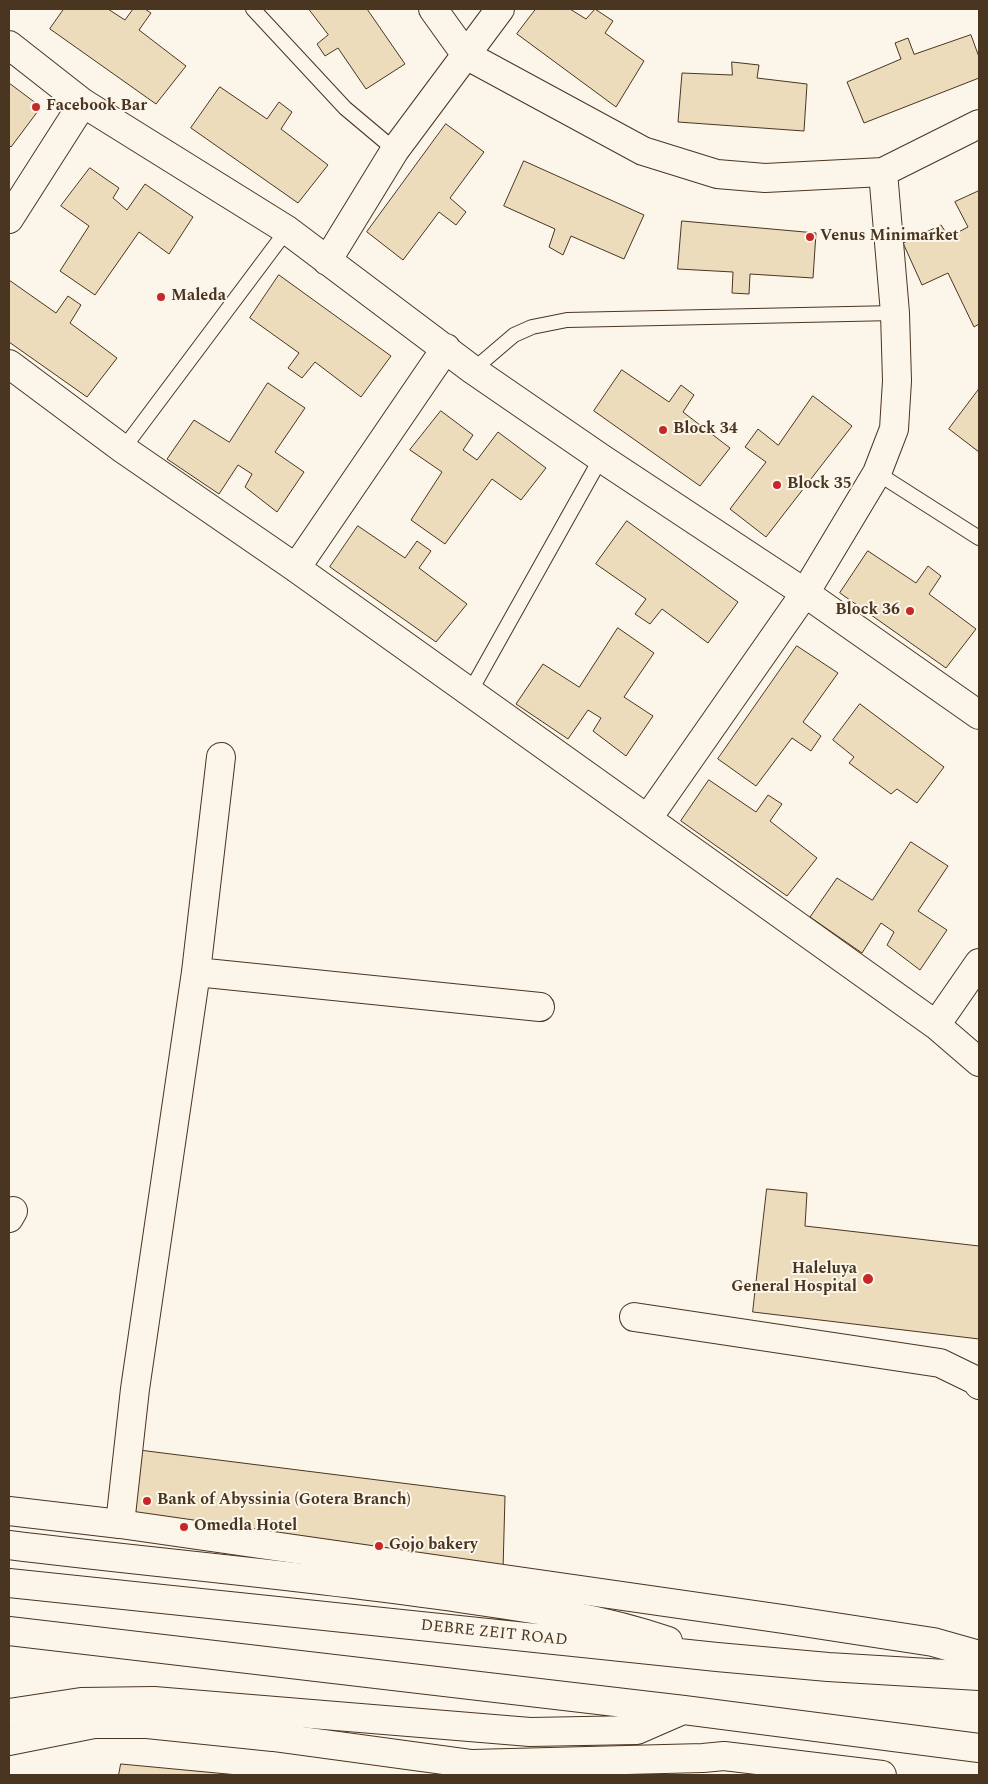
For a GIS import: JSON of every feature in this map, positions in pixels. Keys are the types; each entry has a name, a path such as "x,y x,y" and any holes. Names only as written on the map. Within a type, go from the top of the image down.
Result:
{"street":[{"path":"434,9 466,55 644,150 717,174 765,178 883,172 979,124"},
{"path":"327,261 395,150 500,9"},
{"path":"9,45 82,103 287,230 474,370 600,458 805,593 979,715"},
{"path":"9,219 82,103"},
{"path":"648,818 805,593 877,473 894,429 897,380 894,313 883,172"},
{"path":"296,568 446,348"},
{"path":"9,364 123,449 296,568 936,1025 979,1062"},
{"path":"120,1524 135,1389 196,972 221,757"},
{"path":"936,1025 979,963"},
{"path":"196,972 540,1007"},
{"path":"634,1317 940,1363 976,1380 979,1385"},
{"path":"9,1511 120,1524 782,1619 933,1642 979,1655"},
{"path":"9,1545 346,1581 571,1614 647,1633 717,1657"},
{"name":"DEBRE ZEIT ROAD","path":"9,1583 717,1657 828,1667 979,1676"},
{"path":"9,1631 684,1710 979,1748"},
{"path":"9,1713 81,1702 154,1701 530,1732 637,1730 684,1710"},
{"path":"9,1742 94,1724 147,1724 273,1737 472,1764 684,1759 724,1756 882,1775"}],"lane":[{"path":"253,9 345,108 395,150"},
{"path":"123,449 287,230"},
{"path":"474,370 514,336 532,327 567,320 894,313"},
{"path":"470,692 600,458"},
{"path":"877,473 979,538"}],"building":[{"path":"64,9 108,9 125,20 133,9 145,9 151,13 139,30 186,66 156,104 50,29"},
{"path":"309,9 367,9 405,64 366,89 338,48 325,56 317,44 328,35"},
{"path":"536,9 570,9 586,19 595,9 613,21 605,33 644,61 616,107 517,34"},
{"path":"971,35 979,57 979,78 864,123 847,82 901,59 895,43 908,38 914,54"},
{"path":"732,62 759,65 757,78 807,84 804,131 678,122 682,73 732,75"},
{"path":"9,83 41,107 11,147 9,145"},
{"path":"220,87 267,119 279,102 292,112 281,129 328,165 298,203 191,128"},
{"path":"446,124 484,152 450,198 466,212 456,225 439,212 403,260 367,232"},
{"path":"524,161 644,215 624,259 571,236 563,255 549,247 555,229 504,206"},
{"path":"90,168 119,188 113,198 127,210 145,184 193,217 169,254 139,232 95,295 60,271 89,226 61,206"},
{"path":"979,191 979,324 974,327 948,273 922,285 903,243 941,225 949,237 968,227 955,202"},
{"path":"682,221 816,233 813,278 750,274 749,294 732,293 733,272 678,269"},
{"path":"279,275 391,356 361,397 315,362 302,378 288,368 299,353 250,318"},
{"path":"9,280 56,313 68,296 81,305 70,323 117,358 87,397 9,342"},
{"name":"Block 34","path":"622,370 669,402 681,385 694,395 683,412 730,448 700,486 594,411"},
{"path":"268,383 305,408 275,452 304,472 277,512 245,487 252,474 238,465 219,494 167,459 194,420 229,442"},
{"path":"979,389 979,452 949,429"},
{"name":"Block 35","path":"813,396 852,426 766,537 730,509 766,462 745,447 758,429 778,445"},
{"path":"441,411 473,435 463,450 477,460 498,432 546,468 521,500 492,479 445,544 411,520 442,472 410,450"},
{"path":"627,521 738,602 708,643 662,609 650,624 635,614 646,599 596,564"},
{"path":"358,526 405,558 417,541 431,551 419,568 467,604 436,642 330,567"},
{"name":"Block 36","path":"868,551 916,583 928,566 941,576 929,594 976,629 946,668 840,593"},
{"path":"618,628 654,653 624,697 653,716 626,756 593,731 601,718 588,710 568,739 516,704 543,664 579,687"},
{"path":"797,646 838,673 803,722 821,736 811,751 792,738 756,786 718,759"},
{"path":"860,704 944,767 917,803 897,789 891,794 849,763 854,757 833,740"},
{"path":"709,780 756,812 768,795 782,804 770,821 817,858 787,896 681,821"},
{"path":"911,842 948,866 918,911 947,930 920,970 887,945 894,932 881,923 862,953 810,917 837,878 872,900"},
{"name":"Haleluya General Hospital","path":"767,1189 807,1193 805,1226 979,1246 979,1339 753,1312"},
{"path":"139,1450 505,1496 503,1570 133,1521"},
{"path":"121,1764 238,1775 119,1775"}],"place":[{"name":"Facebook Bar","path":"36,107"},
{"name":"Venus Minimarket","path":"810,237"},
{"name":"Maleda","path":"161,297"},
{"name":"Block 34","path":"663,430"},
{"name":"Block 35","path":"777,485"},
{"name":"Block 36","path":"910,611"},
{"name":"Haleluya General Hospital","path":"868,1279"},
{"name":"Bank of Abyssinia (Gotera Branch)","path":"147,1501"},
{"name":"Omedla Hotel","path":"184,1527"},
{"name":"Gojo bakery","path":"379,1546"}]}
